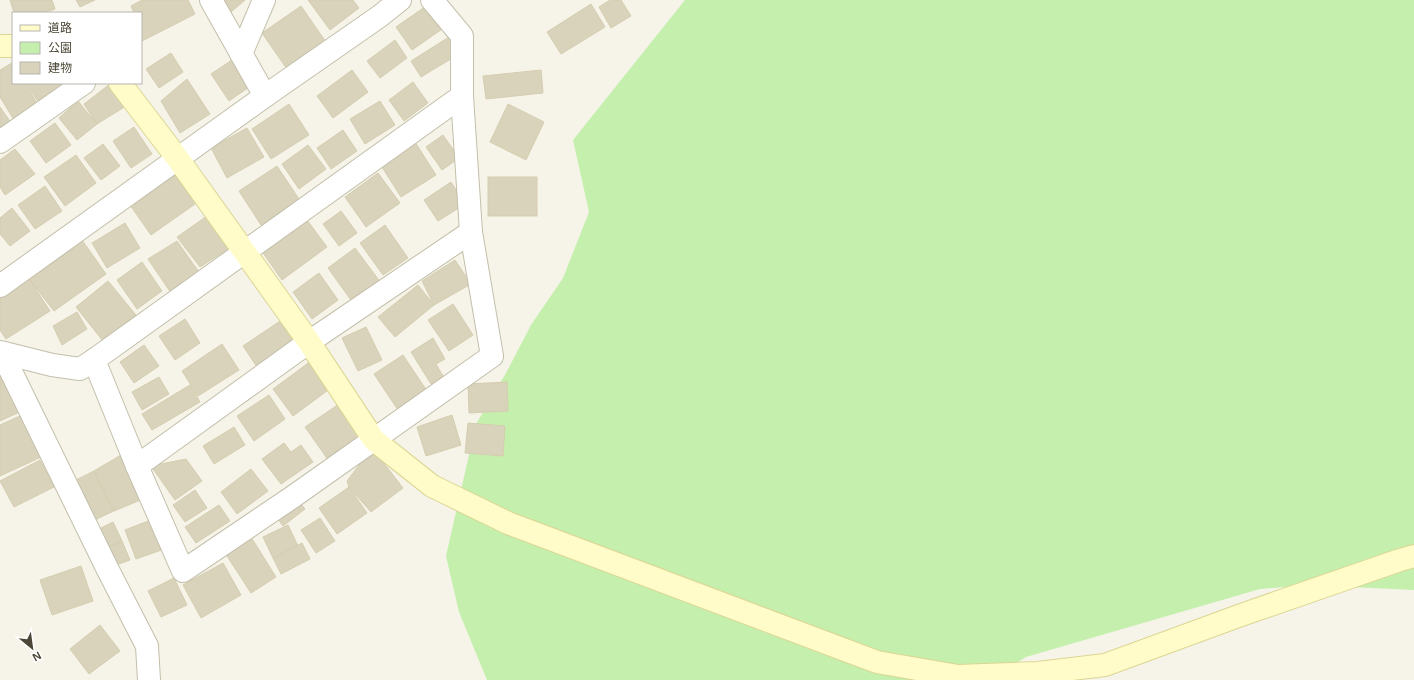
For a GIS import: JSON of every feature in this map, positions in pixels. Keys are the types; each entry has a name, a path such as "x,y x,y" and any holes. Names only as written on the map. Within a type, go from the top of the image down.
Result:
{"street":[{"path":"211,0 265,96"},
{"path":"241,54 264,0"},
{"path":"0,286 265,96 359,31 400,0"},
{"path":"94,360 137,466 183,571 374,440 492,356 471,232 462,96 462,36 432,0"},
{"path":"0,46 12,46"},
{"path":"0,142 83,84"},
{"path":"121,84 178,159 309,342 374,440 432,486 508,523 877,662 958,676 1038,673 1105,665 1244,614 1414,556"},
{"path":"1,353 52,365 80,369 462,96"},
{"path":"137,466 309,342 471,232"},
{"path":"1,353 147,646 149,680"}],"green space":[{"path":"685,0 1414,0 1414,590 1308,585 1260,589 1026,657 988,680 487,680 459,612 446,556 476,424 506,373 531,325 563,278 589,212 573,140"}],"building":[{"path":"10,0 52,0 55,9 46,12 14,12"},
{"path":"76,0 95,0 80,7"},
{"path":"142,0 188,0 195,14 142,41 142,12 134,12 131,6"},
{"path":"224,0 245,0 231,12"},
{"path":"308,0 353,0 359,8 330,30"},
{"path":"610,0 621,0 631,16 611,28 599,7"},
{"path":"429,4 445,27 412,50 396,27"},
{"path":"591,4 605,27 561,54 547,32"},
{"path":"301,6 328,45 289,72 262,33"},
{"path":"449,37 459,54 421,77 411,61"},
{"path":"395,40 407,58 380,78 367,61"},
{"path":"171,53 183,72 159,88 146,69"},
{"path":"232,60 249,87 229,101 211,74"},
{"path":"12,63 12,84 26,84 38,105 14,120 0,97 0,70"},
{"path":"352,70 368,92 333,118 317,96"},
{"path":"541,70 543,93 486,99 483,76"},
{"path":"187,79 210,114 180,133 161,101"},
{"path":"413,82 428,103 404,121 389,100"},
{"path":"27,84 63,84 65,87 39,103"},
{"path":"110,84 126,106 97,124 84,104"},
{"path":"78,101 97,124 77,140 59,118"},
{"path":"380,101 395,125 365,144 350,119"},
{"path":"289,104 309,135 271,159 252,129"},
{"path":"508,104 544,122 526,160 490,142"},
{"path":"0,107 12,124 0,132"},
{"path":"55,123 71,145 46,163 30,141"},
{"path":"134,127 152,154 131,168 113,141"},
{"path":"247,128 264,157 227,178 211,148"},
{"path":"343,130 357,151 331,169 317,148"},
{"path":"443,135 459,158 442,170 426,147"},
{"path":"415,142 436,175 401,197 380,164"},
{"path":"103,144 120,166 101,180 84,158"},
{"path":"308,145 326,169 299,189 282,164"},
{"path":"15,149 35,174 5,195 0,187 0,160"},
{"path":"76,155 96,183 65,206 44,177"},
{"path":"277,166 299,199 261,225 239,191"},
{"path":"378,173 400,203 366,227 345,197"},
{"path":"175,175 195,204 151,235 130,205"},
{"path":"488,177 537,177 537,216 488,216"},
{"path":"451,182 465,204 438,221 424,200"},
{"path":"45,186 62,211 35,229 18,205"},
{"path":"12,208 30,231 10,246 0,234 0,218"},
{"path":"341,211 357,233 339,246 323,224"},
{"path":"207,216 228,249 200,267 177,237"},
{"path":"307,220 327,247 282,280 263,253"},
{"path":"125,223 140,248 107,268 92,243"},
{"path":"385,225 408,258 383,275 360,243"},
{"path":"82,240 106,274 54,311 29,279"},
{"path":"177,241 199,272 171,293 148,259"},
{"path":"355,248 381,283 353,303 328,268"},
{"path":"455,260 471,284 434,305 422,281"},
{"path":"142,262 162,291 137,309 117,280"},
{"path":"319,273 338,300 312,319 293,292"},
{"path":"29,279 50,311 6,339 0,330 0,298"},
{"path":"108,281 136,315 103,341 76,307"},
{"path":"418,285 434,305 395,337 378,317"},
{"path":"453,304 473,335 449,351 428,320"},
{"path":"77,312 87,329 62,345 53,326"},
{"path":"185,319 200,343 175,360 159,336"},
{"path":"280,321 294,342 257,367 243,346"},
{"path":"366,327 382,360 358,371 342,338"},
{"path":"433,338 445,359 436,364 443,376 431,384 411,352"},
{"path":"222,344 239,370 198,396 182,371"},
{"path":"144,345 159,366 134,383 120,362"},
{"path":"403,355 427,391 398,410 374,374"},
{"path":"311,361 331,388 293,416 273,389"},
{"path":"3,374 22,411 0,421 0,375"},
{"path":"159,377 169,394 142,410 132,392"},
{"path":"507,382 508,411 469,413 468,384"},
{"path":"190,385 200,402 152,430 142,414"},
{"path":"269,395 285,419 254,441 237,416"},
{"path":"339,404 363,438 329,461 305,427"},
{"path":"22,415 41,457 0,476 0,425"},
{"path":"452,415 461,445 426,456 417,427"},
{"path":"468,423 505,426 503,456 465,453"},
{"path":"234,427 245,445 214,464 203,446"},
{"path":"284,443 291,452 301,445 313,462 281,484 262,459"},
{"path":"372,448 403,488 371,512 349,487 347,481"},
{"path":"121,455 143,499 114,511 94,471"},
{"path":"186,459 202,481 175,500 151,466"},
{"path":"40,460 54,487 14,507 0,481"},
{"path":"251,469 268,491 237,514 221,492"},
{"path":"94,471 114,511 88,523 68,484"},
{"path":"349,487 367,513 337,534 319,508"},
{"path":"195,490 207,508 185,522 173,505"},
{"path":"294,496 305,509 283,526 273,512"},
{"path":"219,505 230,521 196,543 185,527"},
{"path":"156,518 167,548 136,559 125,530"},
{"path":"320,518 335,541 316,553 301,530"},
{"path":"113,522 122,541 100,552 91,533"},
{"path":"288,525 298,546 273,558 263,537"},
{"path":"251,537 276,577 251,593 225,553"},
{"path":"122,541 130,560 107,568 100,552"},
{"path":"302,543 310,559 281,574 273,558"},
{"path":"223,563 241,595 201,618 183,585"},
{"path":"81,566 93,601 52,615 40,580"},
{"path":"174,578 187,605 161,617 148,591"},
{"path":"100,625 120,651 89,674 70,649"}]}
